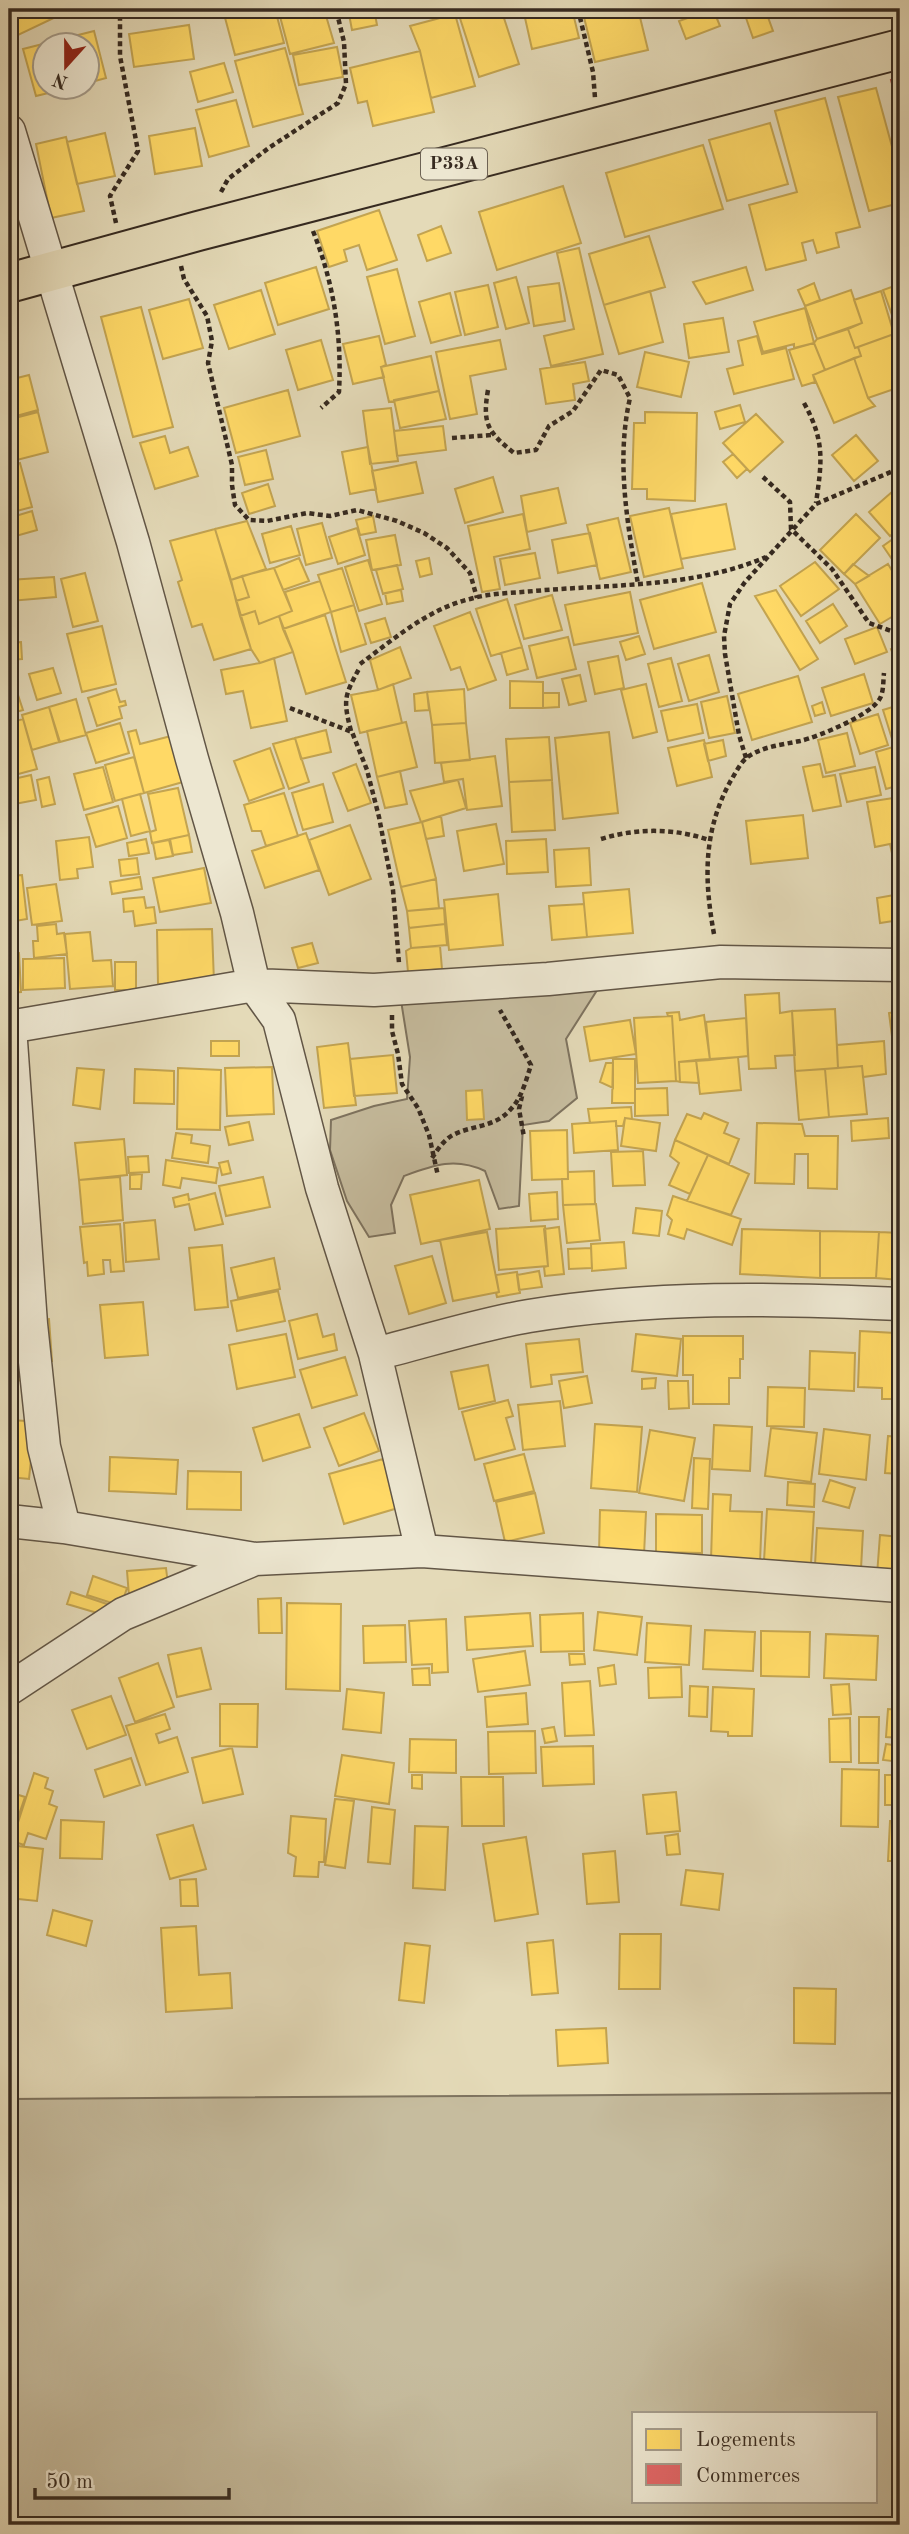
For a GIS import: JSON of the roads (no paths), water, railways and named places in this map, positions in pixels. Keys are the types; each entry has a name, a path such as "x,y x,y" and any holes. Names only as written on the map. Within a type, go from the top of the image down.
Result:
{"main road":[{"name":"P33A","path":"9,283 900,49"}],"street":[{"path":"9,131 146,587 237,913 254,985 279,1020 322,1188 375,1354 422,1551"},
{"path":"64,1527 42,1433 31,1324 9,1027 254,985 374,990 491,983 721,962 900,965"},
{"path":"375,1354 527,1316 626,1303 742,1301 900,1304"},
{"path":"9,1521 64,1527 255,1559 422,1551 900,1586"},
{"path":"9,1689 123,1614 255,1559"}]}
